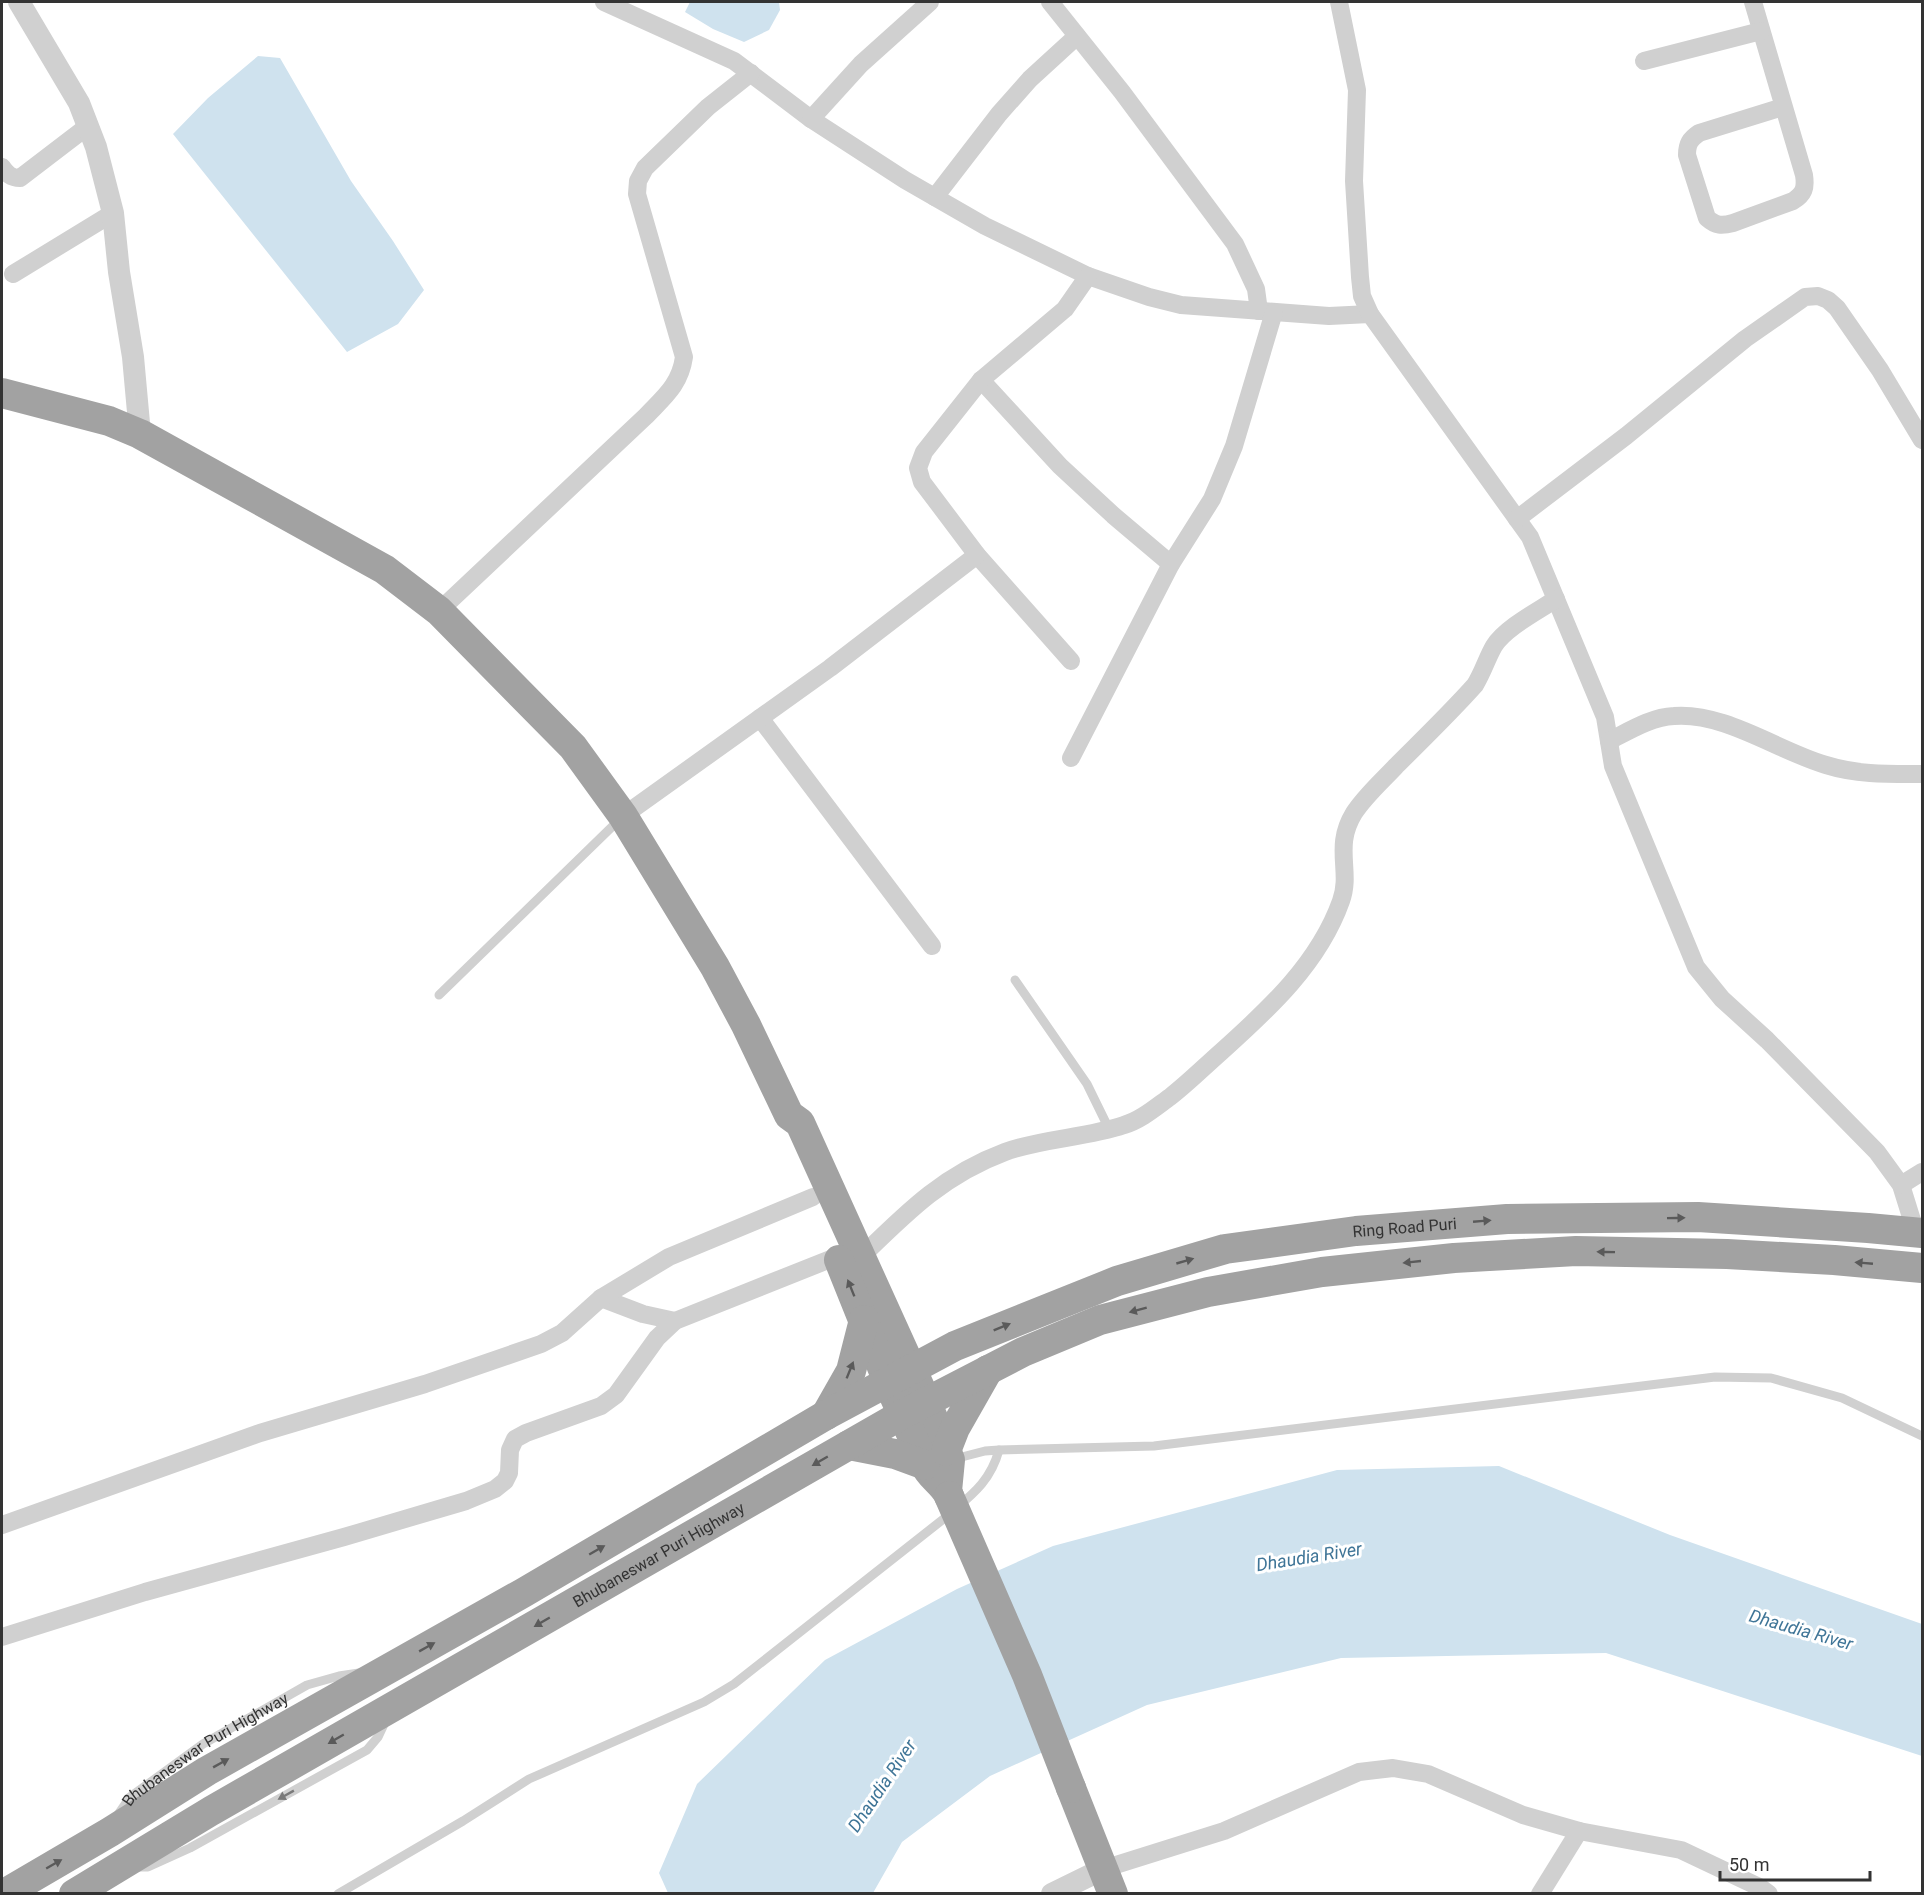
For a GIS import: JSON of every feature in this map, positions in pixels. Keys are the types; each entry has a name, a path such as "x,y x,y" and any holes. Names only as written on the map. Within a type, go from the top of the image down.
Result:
{"highway":[{"path":"2,393 109,421 140,434 384,569 439,611 573,747 623,816 715,967 789,1114 800,1123 849,1257 899,1376 940,1459"},
{"path":"789,1114 786,1130 813,1197 849,1257"},
{"name":"Ring Road Puri","path":"899,1376 955,1346 1117,1281 1226,1249 1356,1231 1507,1219 1698,1217 1919,1233"},
{"name":"Ring Road Puri","path":"914,1408 1023,1352 1100,1320 1208,1292 1333,1271 1454,1258 1576,1251 1727,1254 1923,1268"},
{"path":"874,1317 919,1336 955,1346"},
{"path":"826,1415 851,1371 874,1317"},
{"path":"988,1370 940,1459 927,1471 948,1493 1026,1675 1108,1881"},
{"name":"Bhubaneswar Puri Highway","path":"4,1893 110,1832 207,1771 533,1587 826,1415 899,1376"},
{"name":"Bhubaneswar Puri Highway","path":"74,1893 392,1707 914,1408"},
{"path":"849,1445 895,1454 940,1459"}],"street":[{"path":"19,2 79,103 96,147 113,213 119,272 133,357 140,434"},
{"path":"604,2 717,51 734,61 811,119 905,180 985,226 1088,276 1149,297 1181,304 1329,316 1370,314"},
{"path":"811,119 861,64 930,2"},
{"path":"1050,2 1122,92 1235,244 1267,312 1234,446 1222,477 1194,530 1171,564 1071,758"},
{"path":"1339,2 1357,90 1354,181 1362,296 1370,314 1530,537 1605,717 1613,766 1696,967 1722,999 1767,1040 1878,1152 1902,1185 1919,1233"},
{"path":"1753,2 1804,175 1805,186 1802,195 1793,201 1733,223 1714,224 1707,218 1687,155 1687,145 1699,133 1783,107"},
{"path":"1644,61 1761,32"},
{"path":"934,197 999,114 1030,80 1077,36"},
{"path":"439,611 673,388 681,372 684,357 637,194 638,181 645,168 708,107 750,73"},
{"path":"2,167 6,174 20,178 88,126"},
{"path":"13,274 113,213"},
{"path":"1071,662 977,555 922,482 918,468 924,452 981,380 1065,309 1088,276"},
{"path":"1517,519 1745,339 1805,297 1818,296 1828,300 1837,308 1880,370 1923,440"},
{"path":"981,380 1060,466 1113,516 1171,564"},
{"path":"623,816 830,668 977,555"},
{"path":"2,1637 145,1592 466,1501 495,1489 505,1481 509,1473 510,1450 515,1439 601,1406 616,1395 657,1338 675,1321 849,1257 935,1188 963,1171 1006,1152 1125,1125 1146,1114 1171,1096 1245,1030 1308,964 1332,926 1343,897 1345,872 1342,849 1345,833 1353,814 1369,794 1475,685 1484,672 1494,646 1503,636 1556,599"},
{"path":"1609,741 1643,724 1673,716 1705,718 1747,732 1827,766 1867,774 1923,774"},
{"path":"760,718 932,946"},
{"path":"1902,1185 1923,1172"},
{"path":"2,1525 260,1433 425,1384 541,1344 562,1333 601,1299 669,1257 813,1197"},
{"path":"601,1299 643,1314 675,1321"},
{"path":"1052,1893 1108,1881 1359,1772 1393,1768 1428,1774 1523,1815 1579,1831 1681,1850 1769,1893"},
{"path":"1540,1893 1579,1831"}],"lane":[{"path":"439,995 623,816"},
{"path":"1015,981 1087,1084 1109,1129"},
{"path":"940,1459 999,1450 1154,1446 1715,1377 1771,1378 1842,1398 1923,1436"},
{"path":"338,1893 463,1821 529,1779 704,1702 734,1684 979,1489 989,1476 999,1450"}],"water":[{"path":"690,2 779,2 780,10 769,30 744,42 713,29 685,12"},
{"path":"258,56 280,58 351,181 424,290 398,324 347,352 173,134 208,98"},
{"name":"Dhaudia River","path":"1499,1466 1670,1535 1922,1624 1922,1756 1606,1653 1341,1658 1147,1705 990,1776 902,1842 873,1893 668,1893 659,1873 697,1784 825,1660 957,1589 1053,1546 1337,1470"}]}
